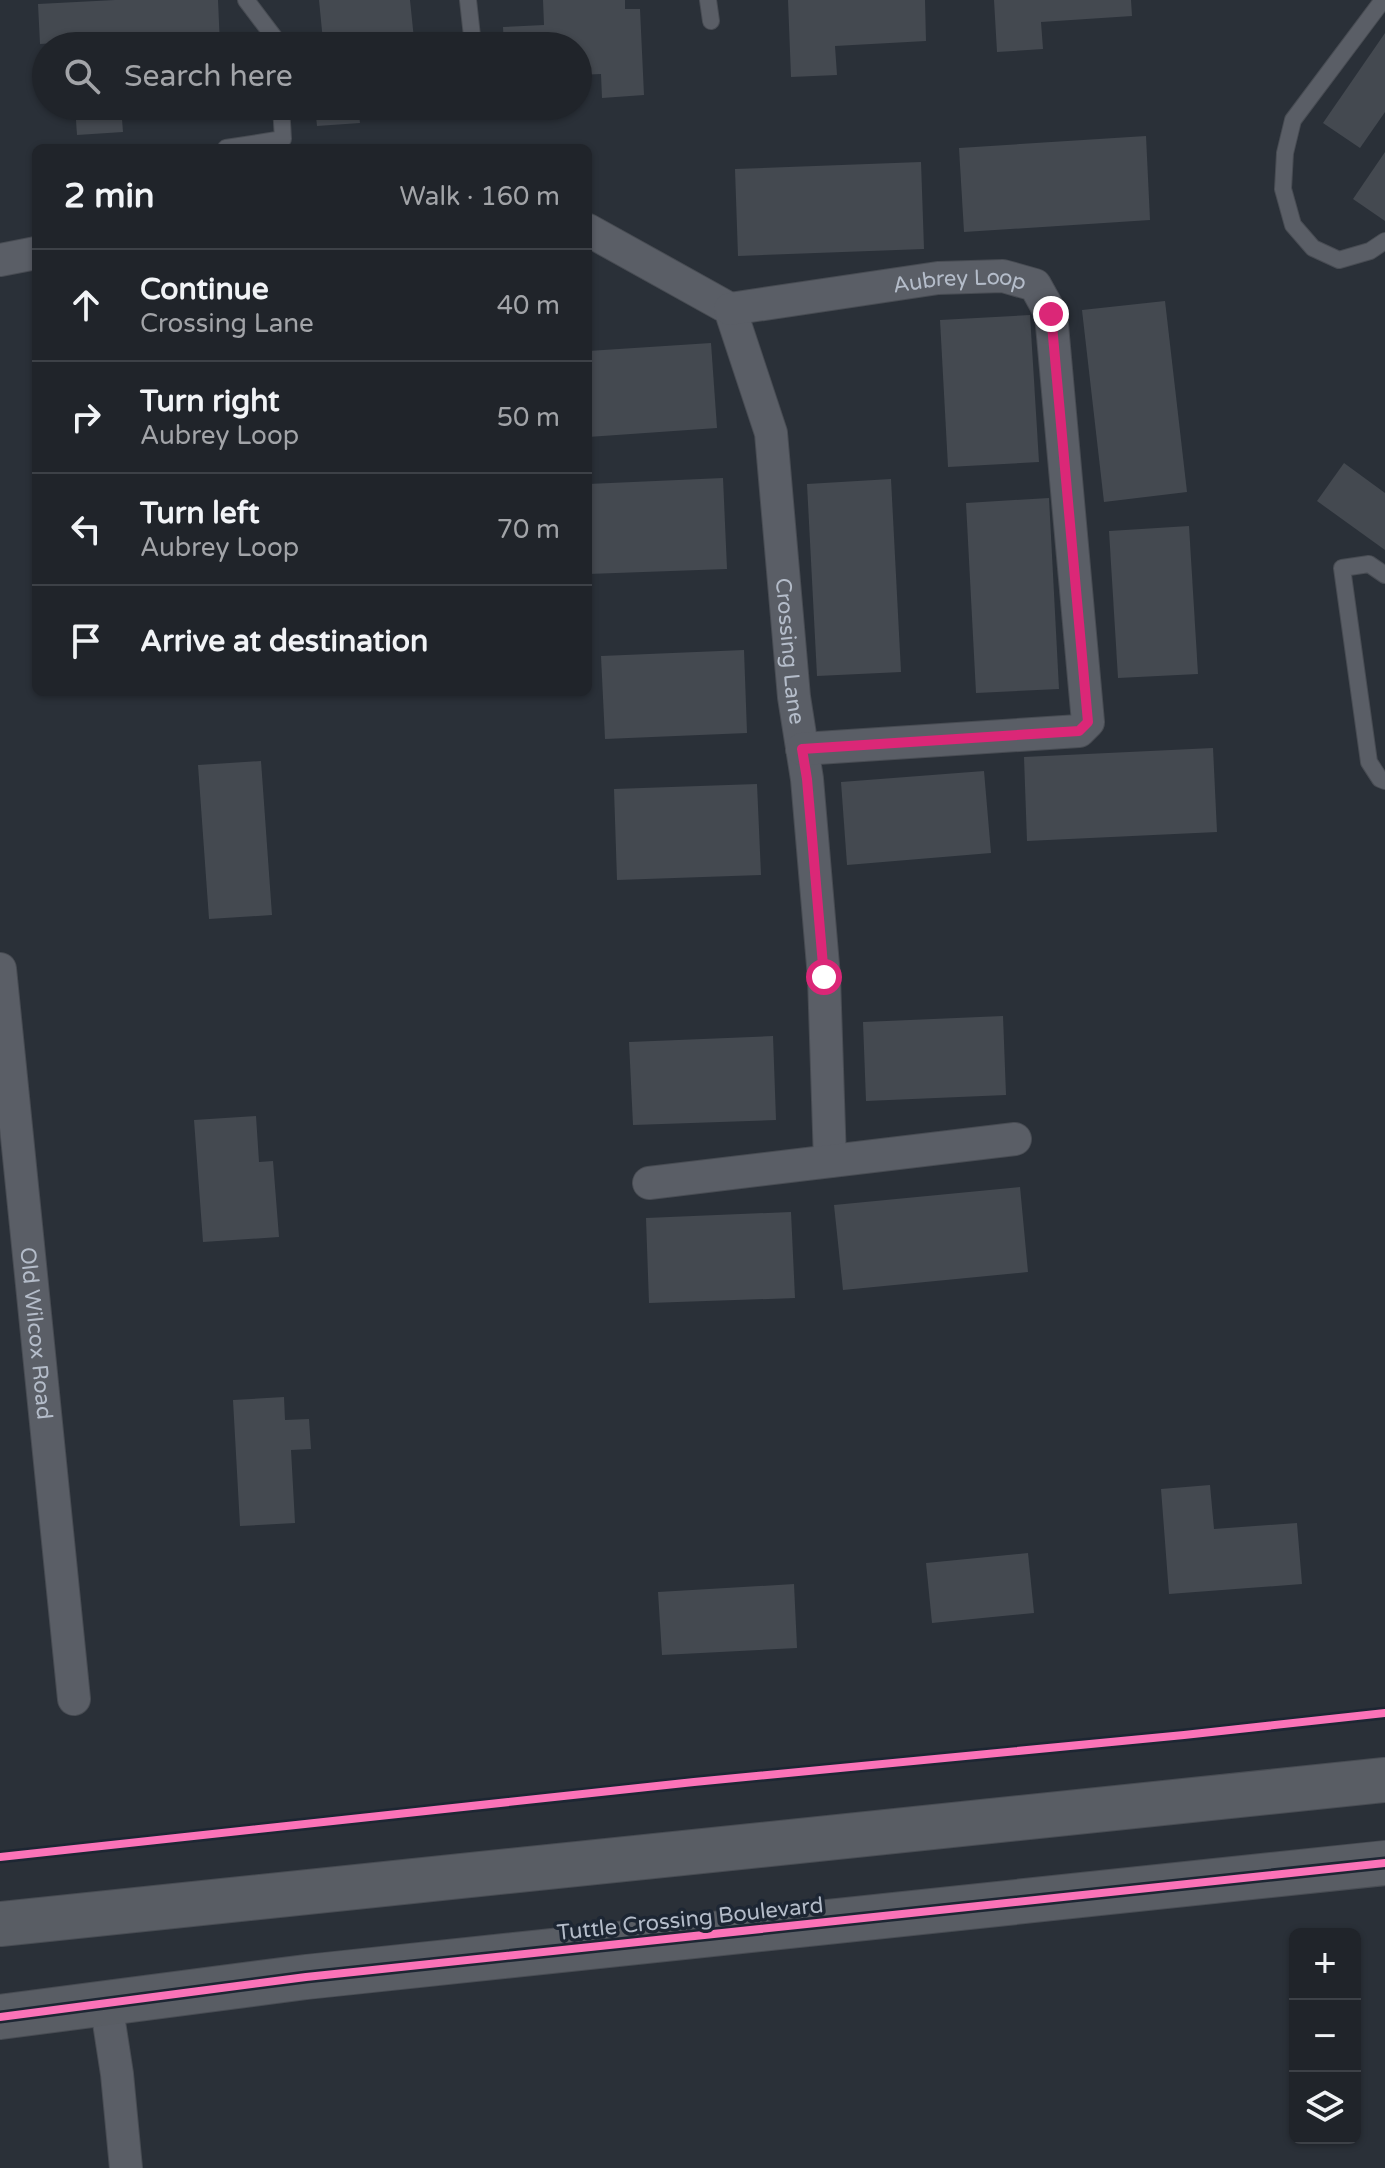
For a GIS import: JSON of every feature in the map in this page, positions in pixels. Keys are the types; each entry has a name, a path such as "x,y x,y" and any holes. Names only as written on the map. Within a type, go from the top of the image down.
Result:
{"street":[{"path":"592,232 730,309"},
{"name":"Aubrey Loop","path":"730,309 938,278 1003,276 1035,285 1051,314 1088,722 1079,731 802,749"},
{"name":"Crossing Lane","path":"730,309 771,433 794,697 807,779 824,977 830,1161"},
{"name":"Old Wilcox Road","path":"0,969 74,1699"},
{"path":"649,1183 1015,1139"},
{"path":"0,1924 1385,1780"},
{"name":"Tuttle Crossing Boulevard","path":"0,2017 322,1975 1385,1863"},
{"path":"106,2003 126,2168"}],"lane":[{"path":"246,0 270,32"},
{"path":"468,0 472,32"},
{"path":"708,0 711,21"},
{"path":"1383,0 1293,120 1285,153 1283,189 1293,225 1313,248 1339,260 1370,251 1385,241"},
{"path":"251,144 283,139 282,120"},
{"path":"1385,575 1369,564 1342,568 1369,762 1380,779 1385,781"}],"building":[{"path":"218,0 219,32 39,32 38,4"},
{"path":"319,0 410,0 413,32 322,32"},
{"path":"543,0 625,0 625,9 640,9 644,95 602,98 601,74 592,74 592,32 503,32 503,27 544,25"},
{"path":"788,0 925,0 926,41 835,46 837,75 791,77"},
{"path":"994,0 1131,0 1132,16 1041,22 1043,49 997,52"},
{"path":"1385,33 1385,112 1360,148 1323,123"},
{"path":"76,120 122,120 123,132 77,135"},
{"path":"316,120 360,120 360,123 317,126"},
{"path":"1146,136 1150,220 964,232 959,148"},
{"path":"1385,152 1385,221 1353,199"},
{"path":"921,162 924,249 738,256 735,169"},
{"path":"1165,301 1187,492 1104,502 1082,310"},
{"path":"1030,315 1039,462 948,467 940,320"},
{"path":"711,343 717,428 592,437 592,351"},
{"path":"1344,463 1385,493 1385,550 1317,501"},
{"path":"723,478 727,569 592,574 592,484"},
{"path":"891,479 901,672 817,676 807,484"},
{"path":"1049,498 1059,689 976,693 966,503"},
{"path":"1189,526 1198,674 1118,678 1109,531"},
{"path":"744,650 747,733 605,739 601,656"},
{"path":"1213,748 1217,832 1027,841 1024,757"},
{"path":"261,761 272,915 209,919 198,765"},
{"path":"984,771 991,853 847,865 841,782"},
{"path":"757,784 761,875 617,880 614,789"},
{"path":"1003,1016 1006,1095 866,1101 863,1022"},
{"path":"773,1036 776,1120 633,1125 629,1042"},
{"path":"256,1116 259,1162 273,1161 279,1237 203,1242 194,1120"},
{"path":"1020,1187 1028,1272 843,1290 834,1205"},
{"path":"791,1212 795,1298 649,1303 646,1218"},
{"path":"284,1397 285,1420 309,1419 311,1449 291,1450 295,1523 240,1526 233,1400"},
{"path":"1210,1485 1214,1529 1297,1523 1302,1584 1169,1594 1161,1489"},
{"path":"1028,1553 1034,1613 932,1623 926,1563"},
{"path":"794,1584 797,1648 662,1655 658,1592"}],"cycle path":[{"path":"0,1857 694,1782 1385,1713"},
{"path":"0,2017 306,1977 1385,1863"}],"route":[{"path":"824,977 802,749 1079,731 1088,722 1051,314"}]}
